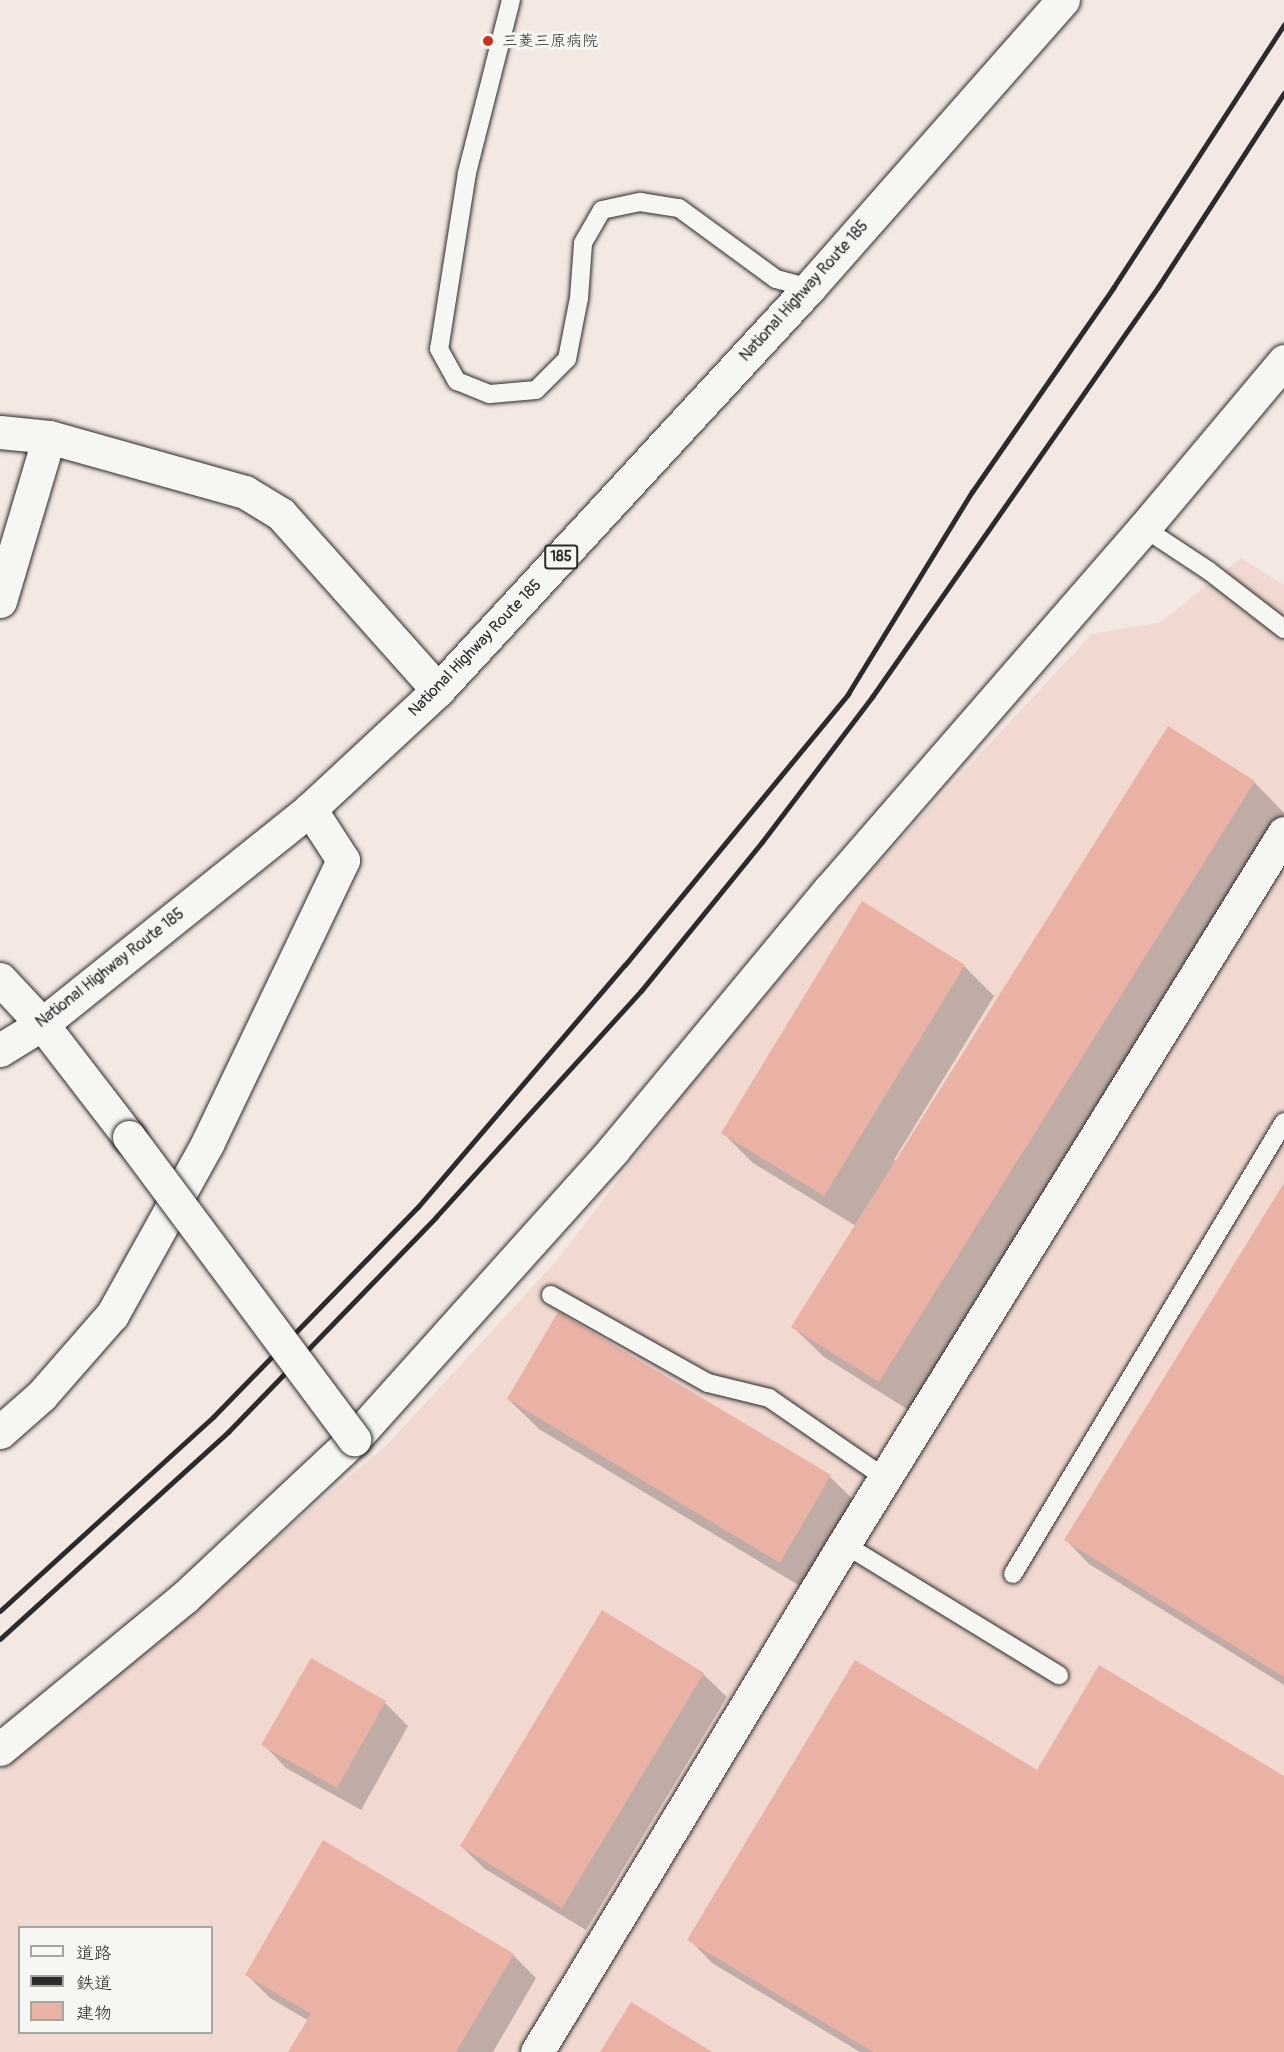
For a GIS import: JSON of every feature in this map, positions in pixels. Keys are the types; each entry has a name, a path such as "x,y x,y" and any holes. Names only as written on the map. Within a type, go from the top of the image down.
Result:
{"main road":[{"name":"National Highway Route 185","path":"0,1050 42,1024 310,809 438,690 809,288 1063,0"},
{"path":"0,1749 185,1597 354,1439 559,1212 838,880 1144,528 1284,361"},
{"path":"0,432 49,437 245,492 281,514 438,690"},
{"path":"0,601 49,437"},
{"path":"0,1432 41,1396 112,1315 207,1144 343,860 310,809"},
{"path":"537,2052 844,1544 1284,833"},
{"path":"0,979 42,1024 129,1137 354,1439"}],"lane":[{"path":"511,0 467,173 439,349 457,381 490,394 536,390 567,358 579,298 583,243 602,210 640,202 679,208 776,279 809,288"},
{"path":"1144,528 1209,571 1284,629"},
{"path":"1013,1574 1284,1122"},
{"path":"551,1295 708,1383 769,1398 885,1478"},
{"path":"844,1544 1059,1675"}],"shaded area":[{"path":"1241,558 1284,585 1284,2052 0,2052 0,1771 388,1444 558,1259 692,1083 859,884 1092,634 1161,622"}],"building":[{"path":"1168,726 1255,781 879,1382 791,1327"},
{"path":"862,901 965,965 824,1196 721,1133"},
{"path":"1284,1183 1284,1677 1064,1540"},
{"path":"558,1312 831,1475 780,1563 507,1399"},
{"path":"602,1610 704,1673 562,1908 460,1846"},
{"path":"311,1658 386,1701 337,1788 261,1745"},
{"path":"855,1660 1037,1770 1099,1665 1284,1776 1284,2052 873,2052 687,1940"},
{"path":"323,1840 514,1954 456,2052 288,2052 311,2014 245,1975"},
{"path":"631,2002 712,2052 600,2052"}],"railway":[{"path":"0,1611 213,1417 418,1207 625,965 848,694 972,492 1113,288 1284,25"},
{"path":"0,1639 228,1432 436,1217 641,991 762,842 872,697 1158,287 1284,93"}],"place":[{"name":"三菱三原病院","path":"488,41"}]}
